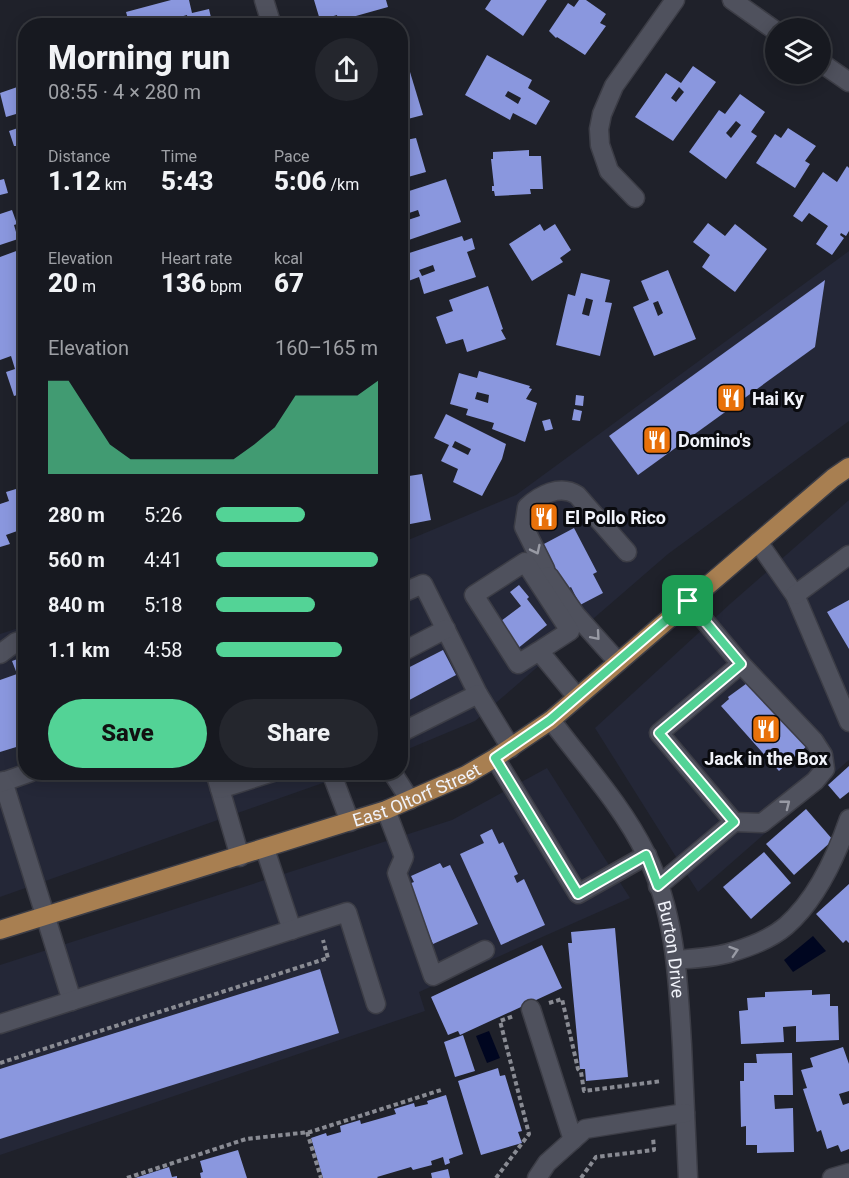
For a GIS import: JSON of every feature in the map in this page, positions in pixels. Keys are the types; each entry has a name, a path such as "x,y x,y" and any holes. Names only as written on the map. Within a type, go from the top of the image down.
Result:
{"main road":[{"name":"East Oltorf Street","path":"0,930 350,822 411,800 466,775 511,748 550,720 833,478 849,467"}],"street":[{"path":"264,0 270,18"},
{"path":"635,198 609,171 600,145 599,129 602,114 614,87 675,0"},
{"path":"739,2 765,22"},
{"path":"831,70 849,82"},
{"path":"618,662 576,615 547,573 524,527 527,507 548,493 570,490 627,552"},
{"path":"758,542 795,595 849,722"},
{"path":"795,595 849,555"},
{"path":"525,562 570,631 539,651 518,664 474,595 525,562"},
{"path":"408,591 423,584 478,694 511,748"},
{"path":"658,886 734,822 762,823 815,781 825,769 824,755 814,741 741,664 688,601"},
{"path":"408,649 446,629"},
{"path":"0,654 18,641"},
{"path":"539,651 577,697"},
{"path":"734,822 659,733 741,664"},
{"path":"408,729 478,694"},
{"name":"Burton Drive","path":"550,720 621,812 646,855 666,908 676,960 688,1178"},
{"path":"495,758 578,894 646,855"},
{"path":"18,776 2,782 72,1001"},
{"path":"334,780 350,822"},
{"path":"397,780 411,800"},
{"path":"218,781 240,856"},
{"path":"386,810 404,857 397,873 433,976 485,950"},
{"path":"676,960 730,953 763,940 785,927 806,904 836,854 849,819"},
{"path":"266,849 292,930"},
{"path":"0,1024 347,912 376,1004"},
{"path":"531,1010 573,1140"},
{"path":"537,1178 548,1163 585,1129 685,1113"},
{"path":"832,1178 849,1173"}],"path":[{"path":"0,1063 328,958 317,922"},
{"path":"127,1178 246,1139 307,1132 441,1090"},
{"path":"581,1178 596,1157 654,1150 652,1118"},
{"path":"307,1132 321,1178"}],"shaded area":[{"path":"849,251 849,421 668,554 475,721 408,749 408,540 516,495"},
{"path":"849,500 849,760 698,892 595,728 730,604"},
{"path":"18,628 18,780 331,780 0,897 0,634"},
{"path":"547,768 630,898 419,992 425,1011 0,1155 0,965 452,820"},
{"path":"813,936 826,951 793,972 784,960"},
{"path":"489,1031 500,1058 487,1063 476,1036"}],"building":[{"path":"171,0 189,0 192,13 209,9 211,18 187,18 187,15 176,18 128,18 126,12"},
{"path":"314,0 386,0 388,7 349,18 338,18 337,15 319,18"},
{"path":"491,0 547,0 523,36 485,9"},
{"path":"579,0 586,0 606,14 600,23 606,26 585,55 556,38 549,31 568,3 574,7"},
{"path":"487,55 532,80 528,88 550,101 536,125 513,113 510,120 465,95","holes":["508,91 521,98 518,104 505,96"]},
{"path":"693,66 716,82 673,141 635,117 666,73 681,83","holes":["679,87 684,92 676,102 671,98"]},
{"path":"410,72 423,115 408,119 408,73"},
{"path":"18,87 18,119 16,114 6,117 0,93"},
{"path":"740,94 765,112 751,132 757,136 726,179 689,152 719,110 725,114","holes":["736,121 741,125 731,138 726,133"]},
{"path":"18,128 18,149 17,146 14,146 9,131"},
{"path":"788,128 816,146 805,161 810,164 795,188 756,163 775,134 781,138"},
{"path":"416,138 426,172 408,177 408,140"},
{"path":"529,150 529,156 541,156 543,189 530,189 531,194 495,196 492,191 492,186 494,186 491,159 493,159 493,152"},
{"path":"847,166 849,168 849,231 846,236 841,233 840,235 844,238 832,255 816,244 828,226 809,213 802,222 793,216 823,172 837,182"},
{"path":"4,179 8,193 0,195 0,180"},
{"path":"446,179 461,222 408,240 408,220 420,216 418,210 408,213 408,191"},
{"path":"12,210 17,224 14,225 18,239 0,245 0,214"},
{"path":"708,223 725,236 735,224 767,249 735,292 702,267 710,255 693,242"},
{"path":"540,224 544,231 555,224 571,250 560,258 563,262 532,281 509,244"},
{"path":"462,236 464,241 472,238 475,249 467,252 476,277 424,294 419,277 408,281 408,253","holes":["433,265 435,271 422,276 419,270"]},
{"path":"18,250 18,395 14,396 6,372 15,369 11,356 0,360 0,257"},
{"path":"668,270 696,339 654,356 633,307 649,300 641,281","holes":["658,301 663,313 658,316 653,303"]},
{"path":"581,273 610,280 605,302 612,303 600,356 556,345 568,294 575,296","holes":["586,298 593,300 589,316 582,314"]},
{"path":"825,280 815,347 638,475 609,436"},
{"path":"488,286 503,329 501,330 506,339 467,352 463,339 446,344 436,317 453,311 449,300"},
{"path":"479,371 530,386 529,388 532,389 526,399 537,403 525,442 492,429 494,423 466,415 468,409 450,404 459,373 477,378","holes":["477,392 489,395 488,403 475,399"]},
{"path":"576,395 584,396 583,406 575,405"},
{"path":"574,409 582,411 580,421 572,420"},
{"path":"446,414 506,444 502,459 482,496 453,482 458,469 441,461 449,445 434,438","holes":["455,441 471,449 468,455 452,447"]},
{"path":"550,419 553,429 545,431 542,421"},
{"path":"408,471 409,476 422,474 431,520 408,524"},
{"path":"18,488 18,531 6,535 10,544 0,547 0,504 9,501 6,492"},
{"path":"574,528 597,572 593,574 603,593 580,605 571,587 566,590 545,578 542,545"},
{"path":"519,585 547,625 517,649 497,624 521,606 510,592"},
{"path":"849,600 849,649 827,612"},
{"path":"443,650 456,675 408,701 408,668"},
{"path":"18,659 18,746 0,752 0,680 17,674 12,661"},
{"name":"Jack in the Box","path":"750,681 808,745 779,771 721,706 729,699 728,697"},
{"path":"849,766 849,792 840,799 828,785"},
{"path":"806,809 833,840 794,875 766,844"},
{"path":"492,829 499,844 503,842 518,874 514,876 517,883 524,879 545,925 501,945 460,854 484,843 480,835"},
{"path":"764,852 791,883 751,919 723,887"},
{"path":"440,863 443,868 450,865 478,924 433,944 406,885 414,882 411,876"},
{"path":"849,884 849,943 846,940 843,943 816,914"},
{"path":"615,928 628,1077 586,1081 585,1069 580,1069 568,943 572,943 571,932"},
{"path":"542,945 562,988 460,1035 458,1031 448,1035 431,997"},
{"path":"320,969 339,1033 0,1139 0,1069"},
{"path":"812,990 812,995 830,994 830,1006 838,1006 839,1040 796,1042 796,1026 783,1027 784,1042 741,1044 739,1011 748,1010 747,998 765,997 765,992"},
{"path":"463,1035 475,1071 455,1077 444,1042"},
{"path":"843,1047 849,1064 849,1091 839,1094 843,1105 849,1103 849,1149 841,1152 838,1145 827,1149 821,1130 817,1132 803,1089 807,1088 801,1070 813,1067 810,1058"},
{"path":"792,1053 793,1095 774,1095 775,1109 793,1108 794,1152 757,1153 757,1145 746,1145 746,1126 741,1127 740,1081 744,1081 744,1063 757,1063 756,1054"},
{"path":"498,1068 500,1076 505,1075 522,1131 518,1132 522,1143 481,1155 458,1081"},
{"path":"446,1095 463,1154 449,1159 450,1163 445,1165 443,1157 431,1161 432,1165 413,1170 411,1167 378,1178 323,1178 311,1138 326,1133 327,1136 341,1132 340,1126 360,1120 361,1124 396,1114 394,1109 414,1103 415,1107 428,1104 427,1101"},
{"path":"238,1150 247,1178 201,1178 200,1173 203,1172 200,1161"},
{"path":"169,1167 172,1177 177,1176 177,1178 135,1178"},
{"path":"448,1169 450,1178 432,1178 431,1173"}],"place":[{"name":"Hai Ky","path":"731,398"},
{"name":"Domino's","path":"657,440"},
{"name":"El Pollo Rico","path":"544,517"},
{"name":"Jack in the Box","path":"766,729"}],"route":[{"path":"688,601 741,664 659,733 734,822 658,886 646,855 578,894 495,758 550,720 688,601"}]}
